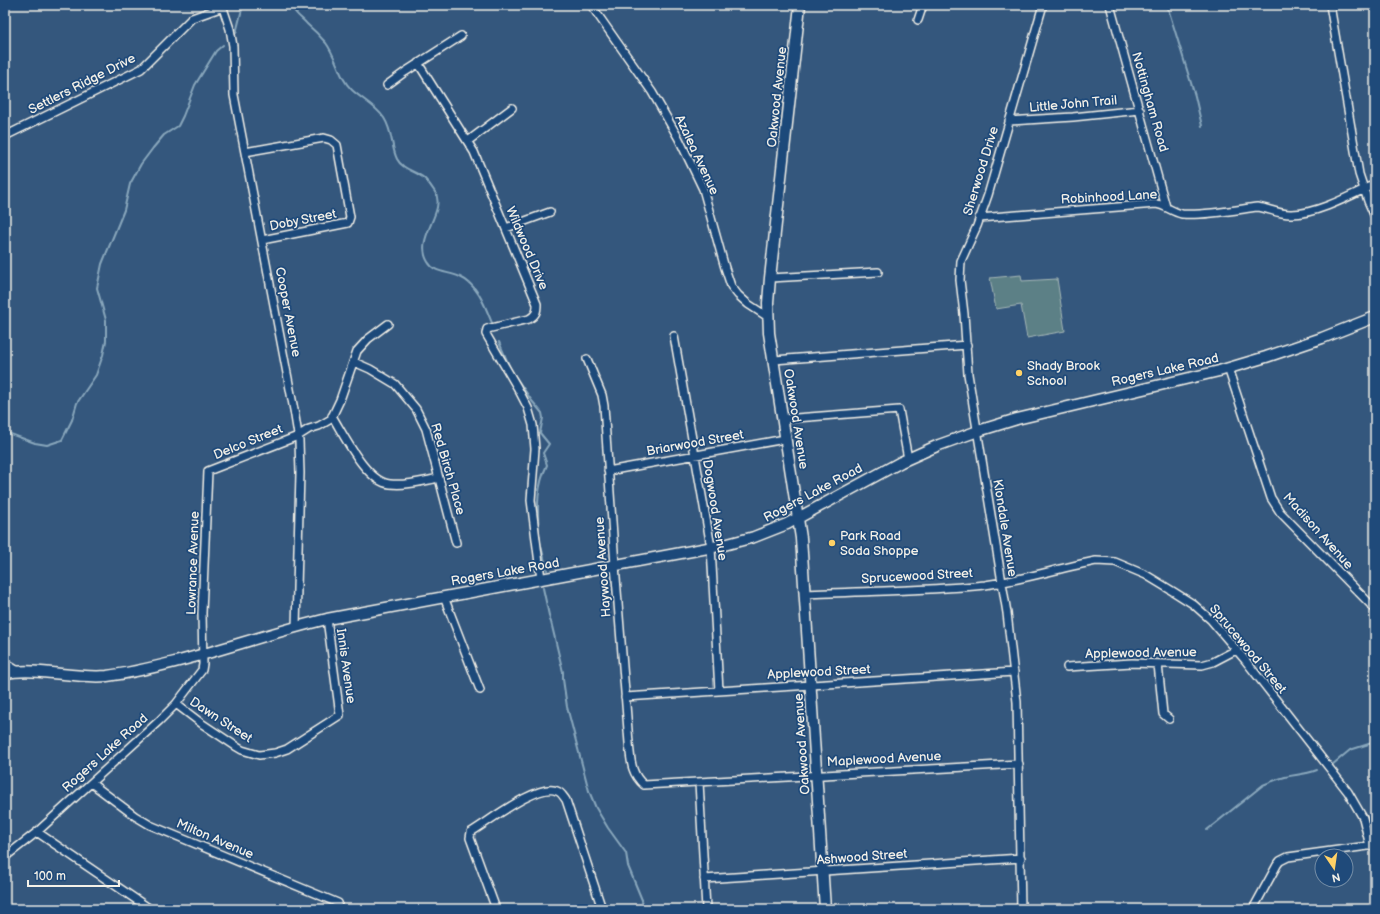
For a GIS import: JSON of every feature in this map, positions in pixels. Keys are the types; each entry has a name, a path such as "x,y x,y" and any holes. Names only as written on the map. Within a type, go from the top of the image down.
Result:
{"main road":[{"name":"Oakwood Avenue","path":"800,5 770,278 768,317 769,333 801,538 825,909"},
{"name":"Rogers Lake Road","path":"5,673 18,671 47,672 77,676 107,676 142,670 203,655 327,619 711,547 754,537 798,518 908,459 938,445 1017,418 1228,368 1308,343 1375,317"}],"street":[{"name":"Azalea Avenue","path":"591,5 652,92 682,145 703,189 731,286 748,304 768,317"},
{"path":"918,20 923,5"},
{"name":"Sherwood Drive","path":"966,345 960,280 961,261 988,195 1043,5"},
{"name":"Nottingham Road","path":"1110,5 1166,207"},
{"path":"1330,5 1359,174 1375,217"},
{"name":"Settlers Ridge Drive","path":"5,136 138,71 149,62 192,18 223,6"},
{"name":"Cooper Avenue","path":"223,6 234,46 234,95 298,436 300,473 296,627"},
{"path":"387,85 418,63 461,36"},
{"name":"Wildwood Drive","path":"418,63 474,152 537,304 537,312 529,319 487,329 486,334 528,408 533,425 536,449 531,500 541,579"},
{"path":"468,141 512,108"},
{"name":"Little John Trail","path":"1009,121 1073,117 1140,110"},
{"name":"Doby Street","path":"245,152 324,138 331,140 337,145 350,217 348,224 262,240"},
{"name":"Robinhood Lane","path":"979,218 1156,204 1161,204 1180,214 1195,214 1257,207 1288,214 1299,214 1317,210 1375,184"},
{"path":"506,228 550,212"},
{"path":"770,278 878,272"},
{"path":"388,324 368,339 357,351 340,400 332,416 364,468 375,478 388,484 404,485 439,478"},
{"name":"Dogwood Avenue","path":"674,336 711,547 719,690"},
{"path":"774,360 966,345"},
{"name":"Klondale Avenue","path":"966,345 968,374 1002,582 1017,702 1021,909"},
{"name":"Haywood Avenue","path":"587,359 600,389 604,406 625,697 632,766 635,775"},
{"name":"Red Birch Place","path":"354,362 370,369 395,384 416,409 426,429 456,543"},
{"name":"Madison Avenue","path":"1228,368 1271,498 1280,512 1375,610"},
{"path":"783,419 900,410 908,459"},
{"name":"Delco Street","path":"208,471 298,436 331,419 332,416"},
{"name":"Briarwood Street","path":"608,471 785,439"},
{"name":"Lowrance Avenue","path":"203,655 202,613 208,471"},
{"name":"Sprucewood Street","path":"805,594 985,585 1096,561 1115,562 1146,576 1174,592 1193,604 1212,621 1348,792 1363,818 1372,846"},
{"path":"444,597 480,690"},
{"name":"Innis Avenue","path":"327,619 340,715"},
{"name":"Applewood Avenue","path":"1067,667 1112,663 1202,665 1213,662 1236,650"},
{"name":"Rogers Lake Road","path":"5,857 37,832 176,704 202,670 203,655"},
{"path":"5,663 18,671"},
{"path":"1158,664 1164,714 1169,719"},
{"name":"Applewood Street","path":"625,697 1014,672"},
{"name":"Dawn Street","path":"176,704 201,724 237,747 259,755 275,753 287,749 340,715"},
{"name":"Maplewood Avenue","path":"635,775 644,785 1019,764"},
{"path":"699,782 706,909"},
{"name":"Milton Avenue","path":"90,783 135,816 150,825 338,903"},
{"path":"496,909 470,838 471,832 525,798 548,789 557,790 562,794 570,809 602,909"},
{"path":"37,832 150,909"},
{"path":"1253,909 1280,861 1288,857 1372,846"},
{"name":"Ashwood Street","path":"704,879 1021,858"}],"green space":[{"path":"1021,275 1022,281 1057,279 1065,331 1027,338 1021,305 996,309 990,278"}],"waterway":[{"path":"236,33 243,5"},
{"path":"293,5 297,14 326,43 344,80 352,90 369,103 384,118 387,123 395,154 399,162 405,168 424,178 435,192 438,200 437,208 424,244 424,253 428,262 434,269 460,277 472,285 487,310 492,323"},
{"path":"1167,5 1195,96 1202,126"},
{"path":"5,432 35,443 47,445 62,440 72,420 77,403 96,375 103,355 106,341 106,320 97,288 102,264 124,210 130,184 141,164 153,148 164,135 178,126 195,85 216,51 223,45"},
{"path":"499,342 511,370 542,413 543,418 540,433 549,444 543,453 547,465 543,474 538,501 539,538"},
{"path":"540,542 547,570"},
{"path":"543,588 563,672 567,707 589,791 596,808 626,853 628,866 642,900 643,909"},
{"path":"1332,765 1350,750 1375,742"},
{"path":"1207,830 1263,785 1289,776 1317,770"}],"place":[{"name":"Shady Brook School","path":"1019,373"},
{"name":"Park Road Soda Shoppe","path":"832,543"}]}
